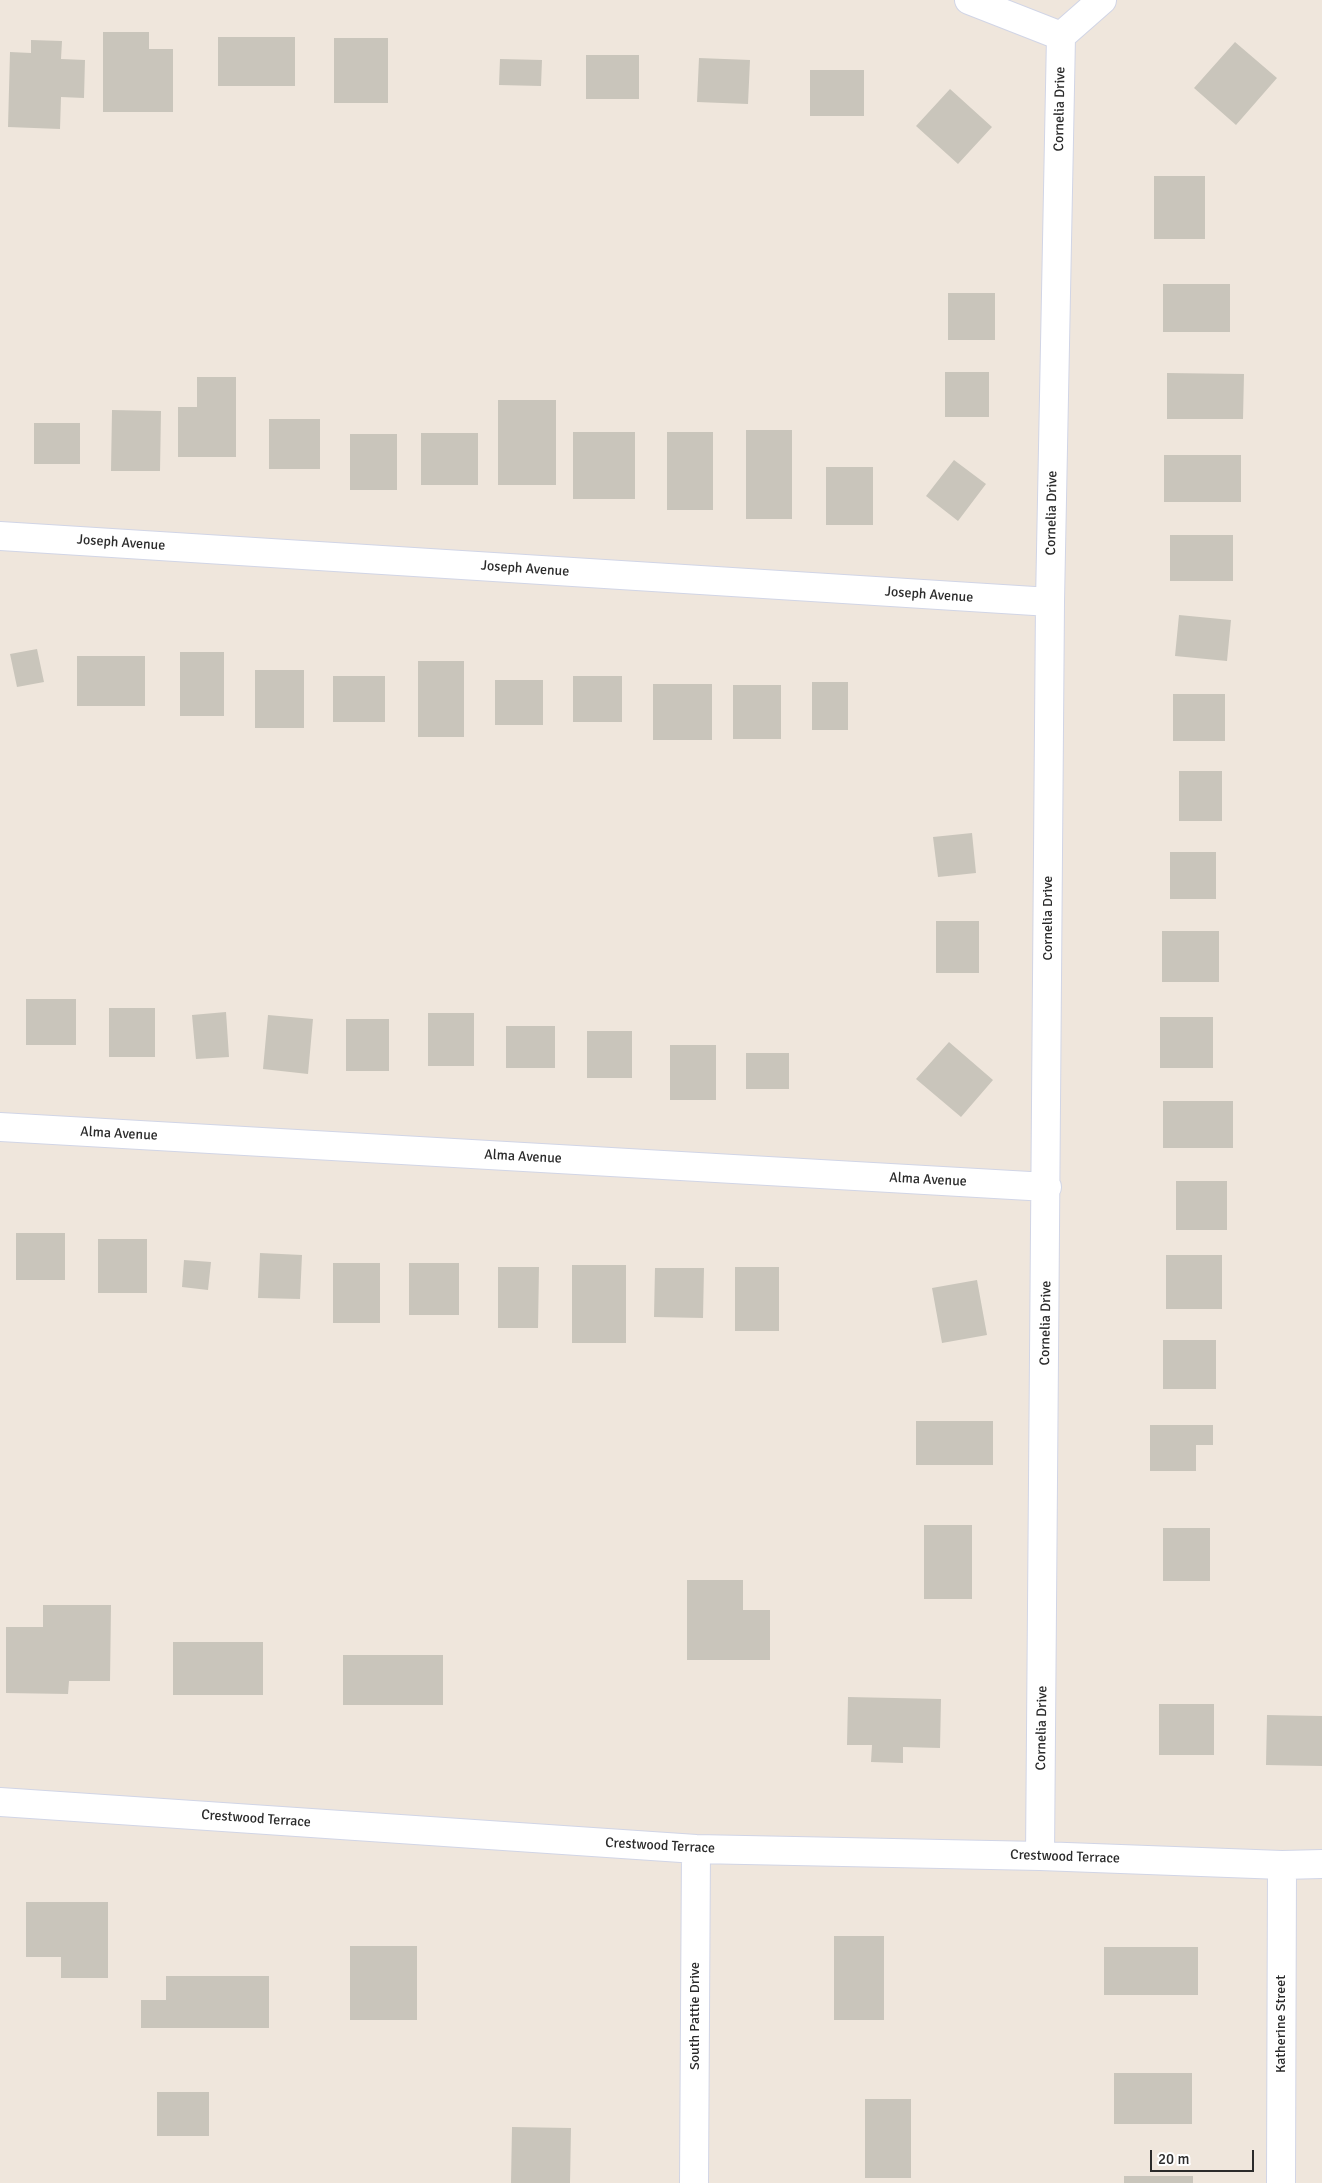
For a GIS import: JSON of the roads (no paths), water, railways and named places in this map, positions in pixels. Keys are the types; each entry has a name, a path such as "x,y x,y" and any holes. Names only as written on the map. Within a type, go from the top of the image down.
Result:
{"street":[{"path":"969,0 1061,36 1102,0"},
{"name":"Cornelia Drive","path":"1040,1856 1047,1187 1050,602 1061,36"},
{"name":"Joseph Avenue","path":"0,536 1050,602"},
{"name":"Alma Avenue","path":"0,1127 1047,1187"},
{"name":"Crestwood Terrace","path":"0,1802 696,1849 1040,1856 1282,1865 1322,1864"},
{"name":"South Pattie Drive","path":"694,2183 696,1849"},
{"name":"Katherine Street","path":"1281,2183 1282,1865"}]}
